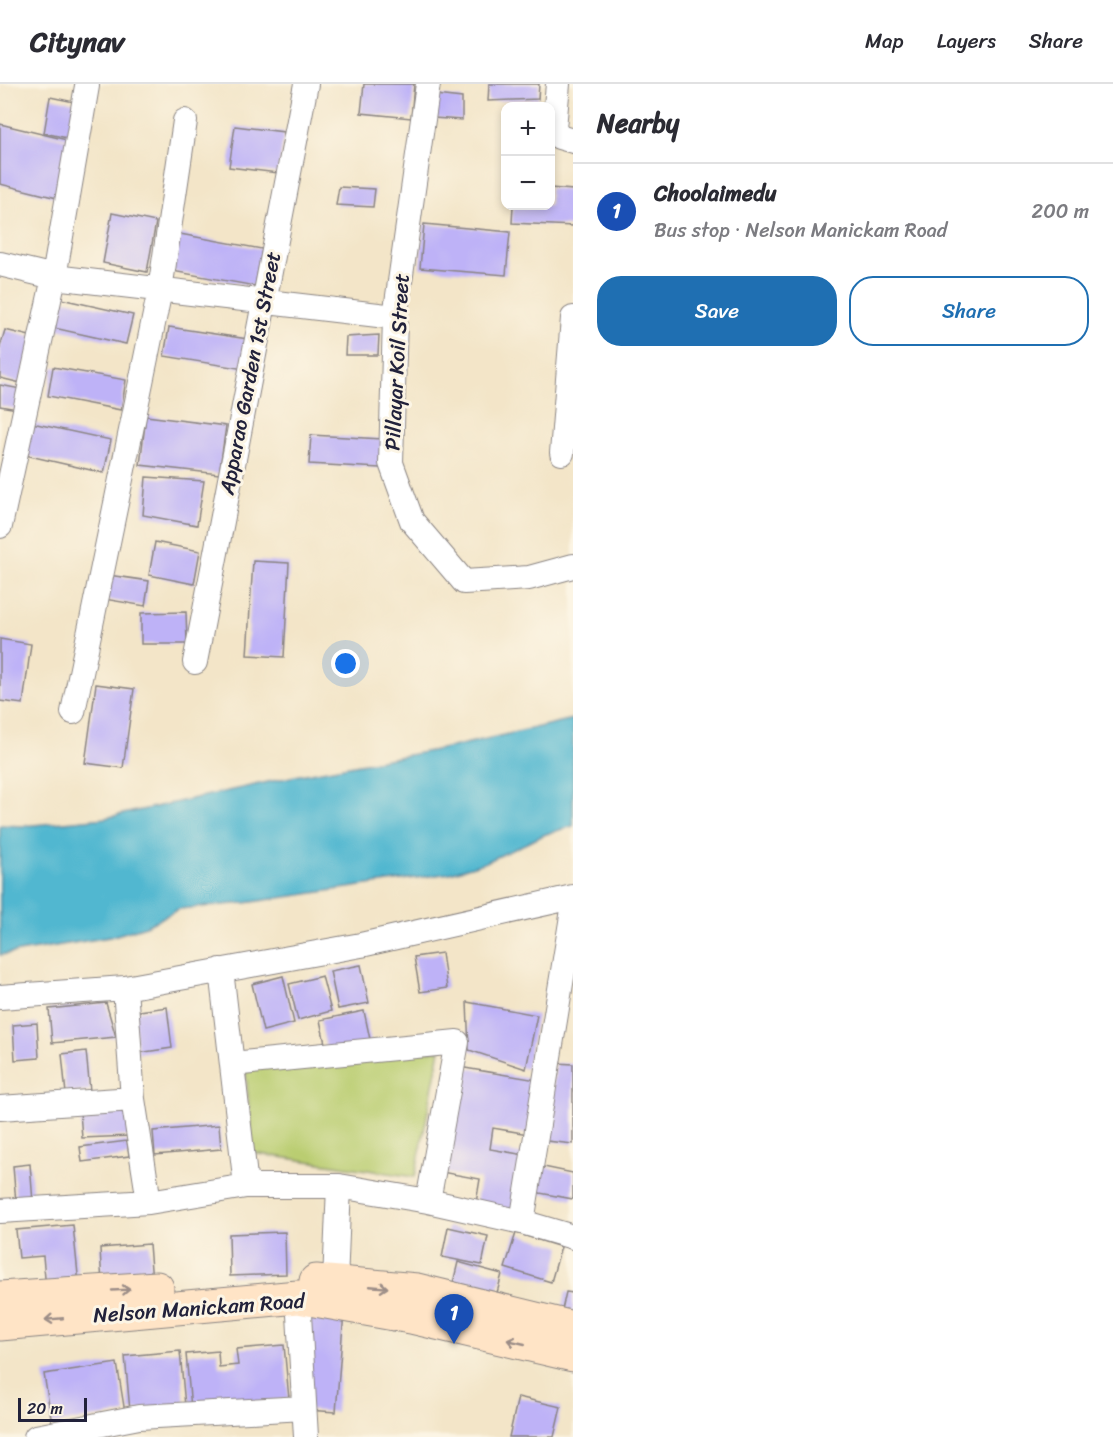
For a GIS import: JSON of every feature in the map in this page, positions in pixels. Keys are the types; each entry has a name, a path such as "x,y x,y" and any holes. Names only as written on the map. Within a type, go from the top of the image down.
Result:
{"main road":[{"name":"Nelson Manickam Road","path":"0,1298 299,1279 417,1290 573,1328"},
{"name":"Nelson Manickam Road","path":"0,1324 298,1297 411,1317 573,1355"}],"street":[{"name":"Apparao Garden 1st Street","path":"195,662 306,84"},
{"name":"Pillayar Koil Street","path":"428,84 395,317 391,463 412,521 464,582 529,578 573,566"},
{"path":"558,84 563,134"},
{"path":"0,526 54,277 87,86"},
{"path":"73,712 160,290 185,121"},
{"path":"0,264 54,277 395,317"},
{"path":"562,453 573,318"},
{"path":"0,998 125,988 361,945 573,897"},
{"path":"522,1222 573,910"},
{"path":"221,970 246,1186"},
{"path":"125,988 133,1099 149,1202"},
{"path":"232,1064 457,1042 428,1201"},
{"path":"0,1108 133,1099"},
{"path":"0,1211 149,1202 246,1186 339,1186 428,1201 522,1222 573,1237"},
{"path":"335,1282 339,1186"},
{"path":"298,1297 306,1437"},
{"path":"36,1437 139,1417 304,1408"}],"green space":[{"path":"440,1050 415,1177 253,1153 245,1064"}],"water":[{"path":"573,719 573,826 546,834 484,863 450,873 245,903 179,909 146,926 110,937 0,955 0,825 23,826 105,818 300,775 452,747"}],"building":[{"path":"364,84 414,84 411,118 361,113"},
{"path":"489,84 539,84 538,99 488,101"},
{"path":"435,95 462,98 462,120 433,118"},
{"path":"50,97 79,103 72,139 44,133"},
{"path":"0,124 71,141 57,198 0,184"},
{"path":"235,126 284,132 278,173 229,167"},
{"path":"339,187 375,189 373,207 336,205"},
{"path":"555,188 573,190 573,226 512,223 513,210 555,210"},
{"path":"112,213 156,222 147,272 103,263"},
{"path":"424,224 510,232 506,275 420,268"},
{"path":"180,234 262,249 255,286 172,271"},
{"path":"61,299 133,315 126,344 54,328"},
{"path":"169,327 254,340 250,370 164,356"},
{"path":"5,330 34,337 21,383 0,378 0,347"},
{"path":"379,335 378,355 345,355 346,337"},
{"path":"53,367 126,380 121,410 48,396"},
{"path":"0,385 21,389 17,409 0,406"},
{"path":"146,416 226,426 219,474 140,465"},
{"path":"32,423 111,440 104,473 25,455"},
{"path":"311,435 382,439 380,468 309,464"},
{"path":"146,477 204,481 197,525 143,515"},
{"path":"155,542 200,551 194,584 149,575"},
{"path":"253,561 289,563 284,657 247,655"},
{"path":"108,575 149,581 145,606 104,599"},
{"path":"186,612 187,644 141,644 141,613"},
{"path":"0,639 31,644 23,704 0,701"},
{"path":"96,684 134,689 123,768 85,763"},
{"path":"442,953 447,988 420,992 414,957"},
{"path":"361,965 369,1003 338,1009 330,971"},
{"path":"283,976 294,1023 263,1031 252,984"},
{"path":"322,976 331,1011 298,1020 289,984"},
{"path":"467,1002 537,1015 526,1069 469,1050"},
{"path":"106,1003 116,1037 52,1043 49,1009"},
{"path":"167,1007 172,1048 138,1053 133,1012"},
{"path":"364,1011 371,1044 327,1053 320,1020"},
{"path":"37,1023 39,1058 15,1060 13,1025"},
{"path":"86,1051 90,1091 66,1094 62,1054"},
{"path":"556,1063 573,1064 573,1144 547,1141"},
{"path":"459,1067 537,1080 528,1134 493,1128 490,1149 525,1155 515,1215 475,1209 480,1179 441,1172"},
{"path":"129,1109 130,1136 82,1138 80,1112"},
{"path":"219,1125 221,1149 155,1155 153,1131"},
{"path":"127,1141 129,1156 82,1162 80,1147"},
{"path":"30,1164 33,1202 16,1203 13,1166"},
{"path":"539,1166 573,1173 573,1199 534,1192"},
{"path":"73,1225 79,1285 46,1289 43,1256 19,1258 16,1230"},
{"path":"448,1227 488,1236 482,1265 442,1257"},
{"path":"285,1232 286,1274 230,1276 229,1234"},
{"path":"516,1233 561,1247 551,1282 505,1268"},
{"path":"149,1244 152,1282 102,1285 100,1248"},
{"path":"458,1262 502,1274 493,1308 450,1296"},
{"path":"566,1292 573,1293 573,1326 559,1323"},
{"path":"302,1300 344,1312 336,1412 306,1410"},
{"path":"284,1345 289,1399 191,1408 186,1354 218,1351 219,1367 238,1365 236,1349"},
{"path":"180,1351 185,1406 130,1411 125,1356"},
{"path":"117,1363 125,1413 52,1424 44,1374"},
{"path":"518,1397 561,1407 554,1437 509,1437"}],"place":[{"name":"Choolaimedu","path":"454,1344"}]}
